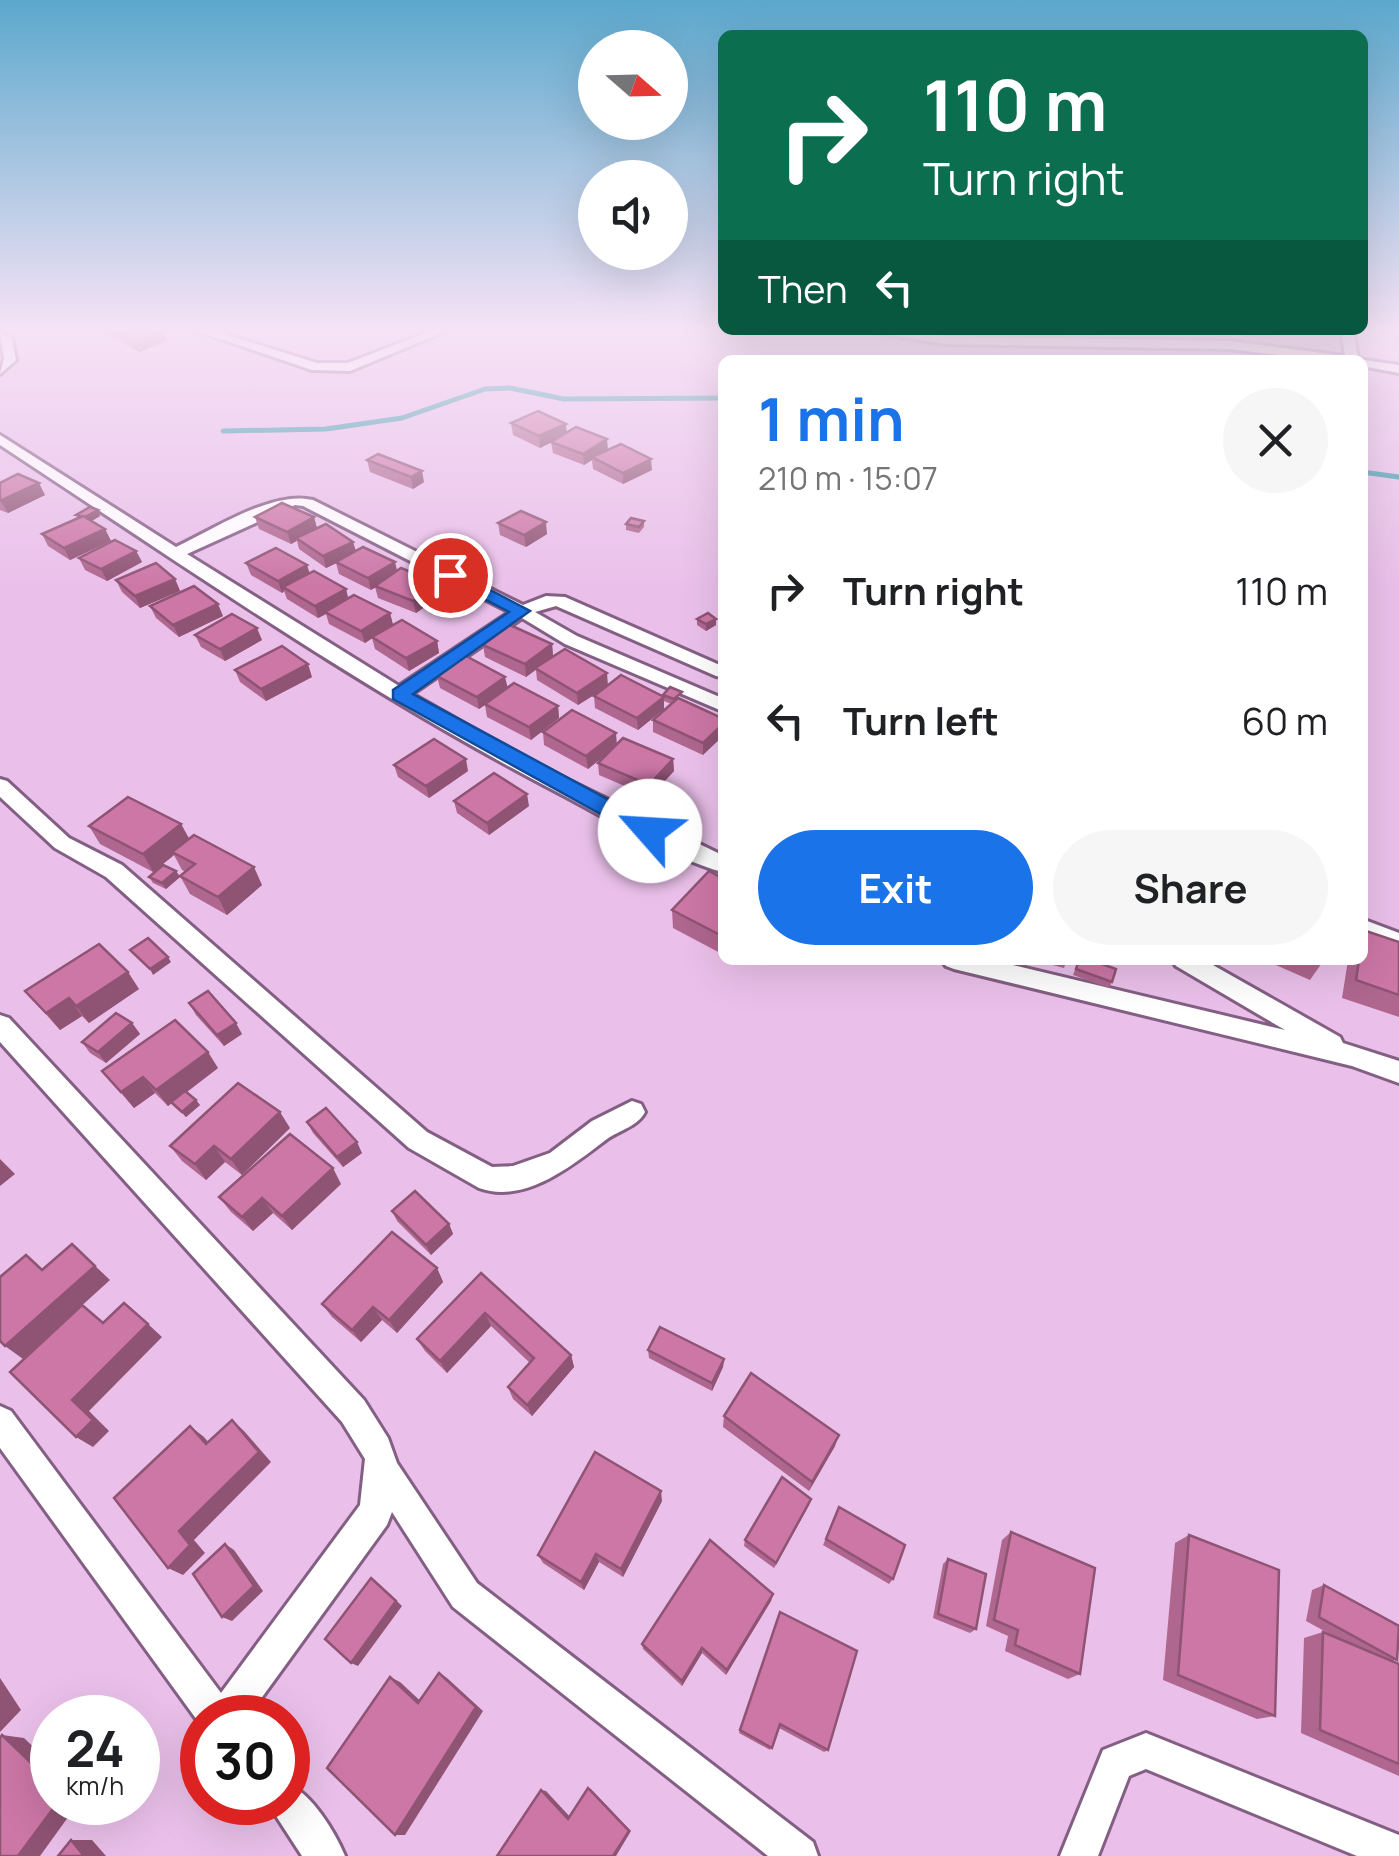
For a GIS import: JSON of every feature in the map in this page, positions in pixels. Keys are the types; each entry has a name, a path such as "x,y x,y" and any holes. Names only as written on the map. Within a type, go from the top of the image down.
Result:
{"street":[{"path":"0,439 400,694 622,819 718,862"},
{"path":"176,553 295,500 308,503 522,611 571,640 718,703"},
{"path":"400,694 522,611 546,601 560,601 718,670"},
{"path":"0,786 62,842 114,871 418,1140 489,1180 513,1178 559,1162 632,1112"},
{"path":"1368,929 1399,942"},
{"path":"975,965 1352,1056 1399,1072"},
{"path":"1193,965 1352,1056"},
{"path":"0,1025 353,1411 374,1441 385,1473 466,1595 799,1856"},
{"path":"0,1422 205,1695"},
{"path":"239,1695 375,1513 385,1473"},
{"path":"1079,1856 1116,1762 1146,1752 1399,1854"},
{"path":"300,1825 317,1852"}],"building":[{"path":"528,416 548,416 566,424 539,436 511,423"},
{"path":"576,427 607,439 583,454 551,442"},
{"path":"621,444 651,459 623,473 592,457"},
{"path":"378,454 422,471 411,477 367,460"},
{"path":"18,474 39,483 0,501 0,483"},
{"path":"282,503 314,517 287,532 255,517"},
{"path":"90,507 98,510 85,517 76,515"},
{"path":"521,511 546,522 524,535 498,523"},
{"path":"83,516 105,529 64,548 42,534"},
{"path":"631,518 644,521 639,527 626,524"},
{"path":"326,524 353,542 323,556 296,538"},
{"path":"115,540 136,551 101,569 79,558"},
{"path":"363,547 395,562 368,578 336,562"},
{"path":"276,548 307,565 278,581 246,563"},
{"path":"156,563 175,579 135,596 116,580"},
{"path":"401,568 439,583 413,601 375,586"},
{"path":"314,571 346,589 315,606 283,587"},
{"path":"194,586 218,604 173,625 150,606"},
{"path":"354,595 390,613 361,631 325,612"},
{"path":"708,613 716,619 706,624 697,619"},
{"path":"232,614 257,628 220,649 195,635"},
{"path":"402,620 437,641 406,658 372,637"},
{"path":"510,625 552,644 525,664 483,645"},
{"path":"282,646 308,664 261,689 235,670"},
{"path":"565,649 607,673 577,693 535,668"},
{"path":"466,656 505,677 477,697 437,676"},
{"path":"621,675 664,697 637,718 594,696"},
{"path":"514,683 558,706 529,727 485,704"},
{"path":"670,687 682,692 674,699 663,695"},
{"path":"678,698 718,716 718,729 703,743 653,720"},
{"path":"572,710 616,733 586,756 543,732"},
{"path":"623,738 673,759 649,785 598,763"},
{"path":"434,739 466,759 426,786 394,765"},
{"path":"494,773 527,794 487,823 454,801"},
{"path":"128,797 181,824 143,854 89,826"},
{"path":"194,835 254,867 218,897 180,876 195,864 172,852"},
{"path":"163,865 176,871 162,883 149,877"},
{"path":"709,871 718,876 718,934 672,910"},
{"path":"1368,932 1399,942 1399,995 1356,980 1358,965 1368,965"},
{"path":"148,938 168,957 150,969 130,950"},
{"path":"99,944 128,972 76,1006 69,998 46,1013 25,991"},
{"path":"1077,965 1105,965 1116,969 1112,982 1076,969"},
{"path":"208,991 236,1023 217,1035 189,1003"},
{"path":"116,1013 132,1023 98,1052 82,1042"},
{"path":"175,1020 208,1052 156,1090 143,1077 121,1092 102,1071"},
{"path":"238,1083 280,1112 231,1159 214,1146 195,1164 170,1146"},
{"path":"185,1091 196,1100 182,1112 171,1102"},
{"path":"326,1108 357,1142 337,1157 307,1122"},
{"path":"290,1134 333,1168 282,1216 262,1198 242,1217 219,1197"},
{"path":"415,1191 449,1224 426,1245 392,1211"},
{"path":"392,1232 437,1268 389,1320 373,1307 352,1330 322,1304"},
{"path":"72,1244 95,1266 5,1346 0,1341 0,1277 26,1255 42,1270"},
{"path":"481,1273 571,1355 527,1405 508,1387 534,1358 485,1313 440,1361 417,1339"},
{"path":"124,1303 148,1324 72,1400 93,1420 76,1437 10,1372 82,1305 103,1323"},
{"path":"660,1327 724,1359 712,1383 648,1350"},
{"path":"751,1373 839,1435 812,1482 724,1416"},
{"path":"232,1420 259,1452 179,1531 190,1545 168,1568 114,1498 190,1426 206,1444"},
{"path":"595,1452 661,1491 621,1569 596,1554 581,1582 538,1555"},
{"path":"782,1477 811,1499 776,1563 745,1540"},
{"path":"839,1507 905,1545 893,1579 826,1539"},
{"path":"1011,1532 1095,1568 1080,1674 1015,1645 1018,1630 994,1620"},
{"path":"1189,1535 1279,1570 1275,1716 1178,1675"},
{"path":"710,1540 773,1594 727,1670 702,1648 682,1681 642,1644"},
{"path":"225,1544 254,1586 222,1617 193,1574"},
{"path":"948,1559 986,1574 976,1629 938,1614"},
{"path":"371,1578 396,1601 351,1663 325,1639"},
{"path":"1324,1585 1399,1626 1397,1660 1319,1617"},
{"path":"780,1612 857,1651 828,1750 780,1724 772,1748 740,1730"},
{"path":"1323,1632 1399,1664 1399,1764 1320,1730"},
{"path":"439,1673 476,1707 395,1835 327,1768 390,1677 418,1703"},
{"path":"2,1735 30,1762 30,1825 41,1825 18,1856 0,1856"},
{"path":"588,1788 629,1831 613,1856 497,1856 541,1790 568,1819"},
{"path":"71,1840 84,1856 58,1856"}],"waterway":[{"path":"223,431 326,429 409,416"},
{"path":"1368,473 1399,477"}],"route":[{"path":"450,575 522,611 400,694 650,831"}]}
